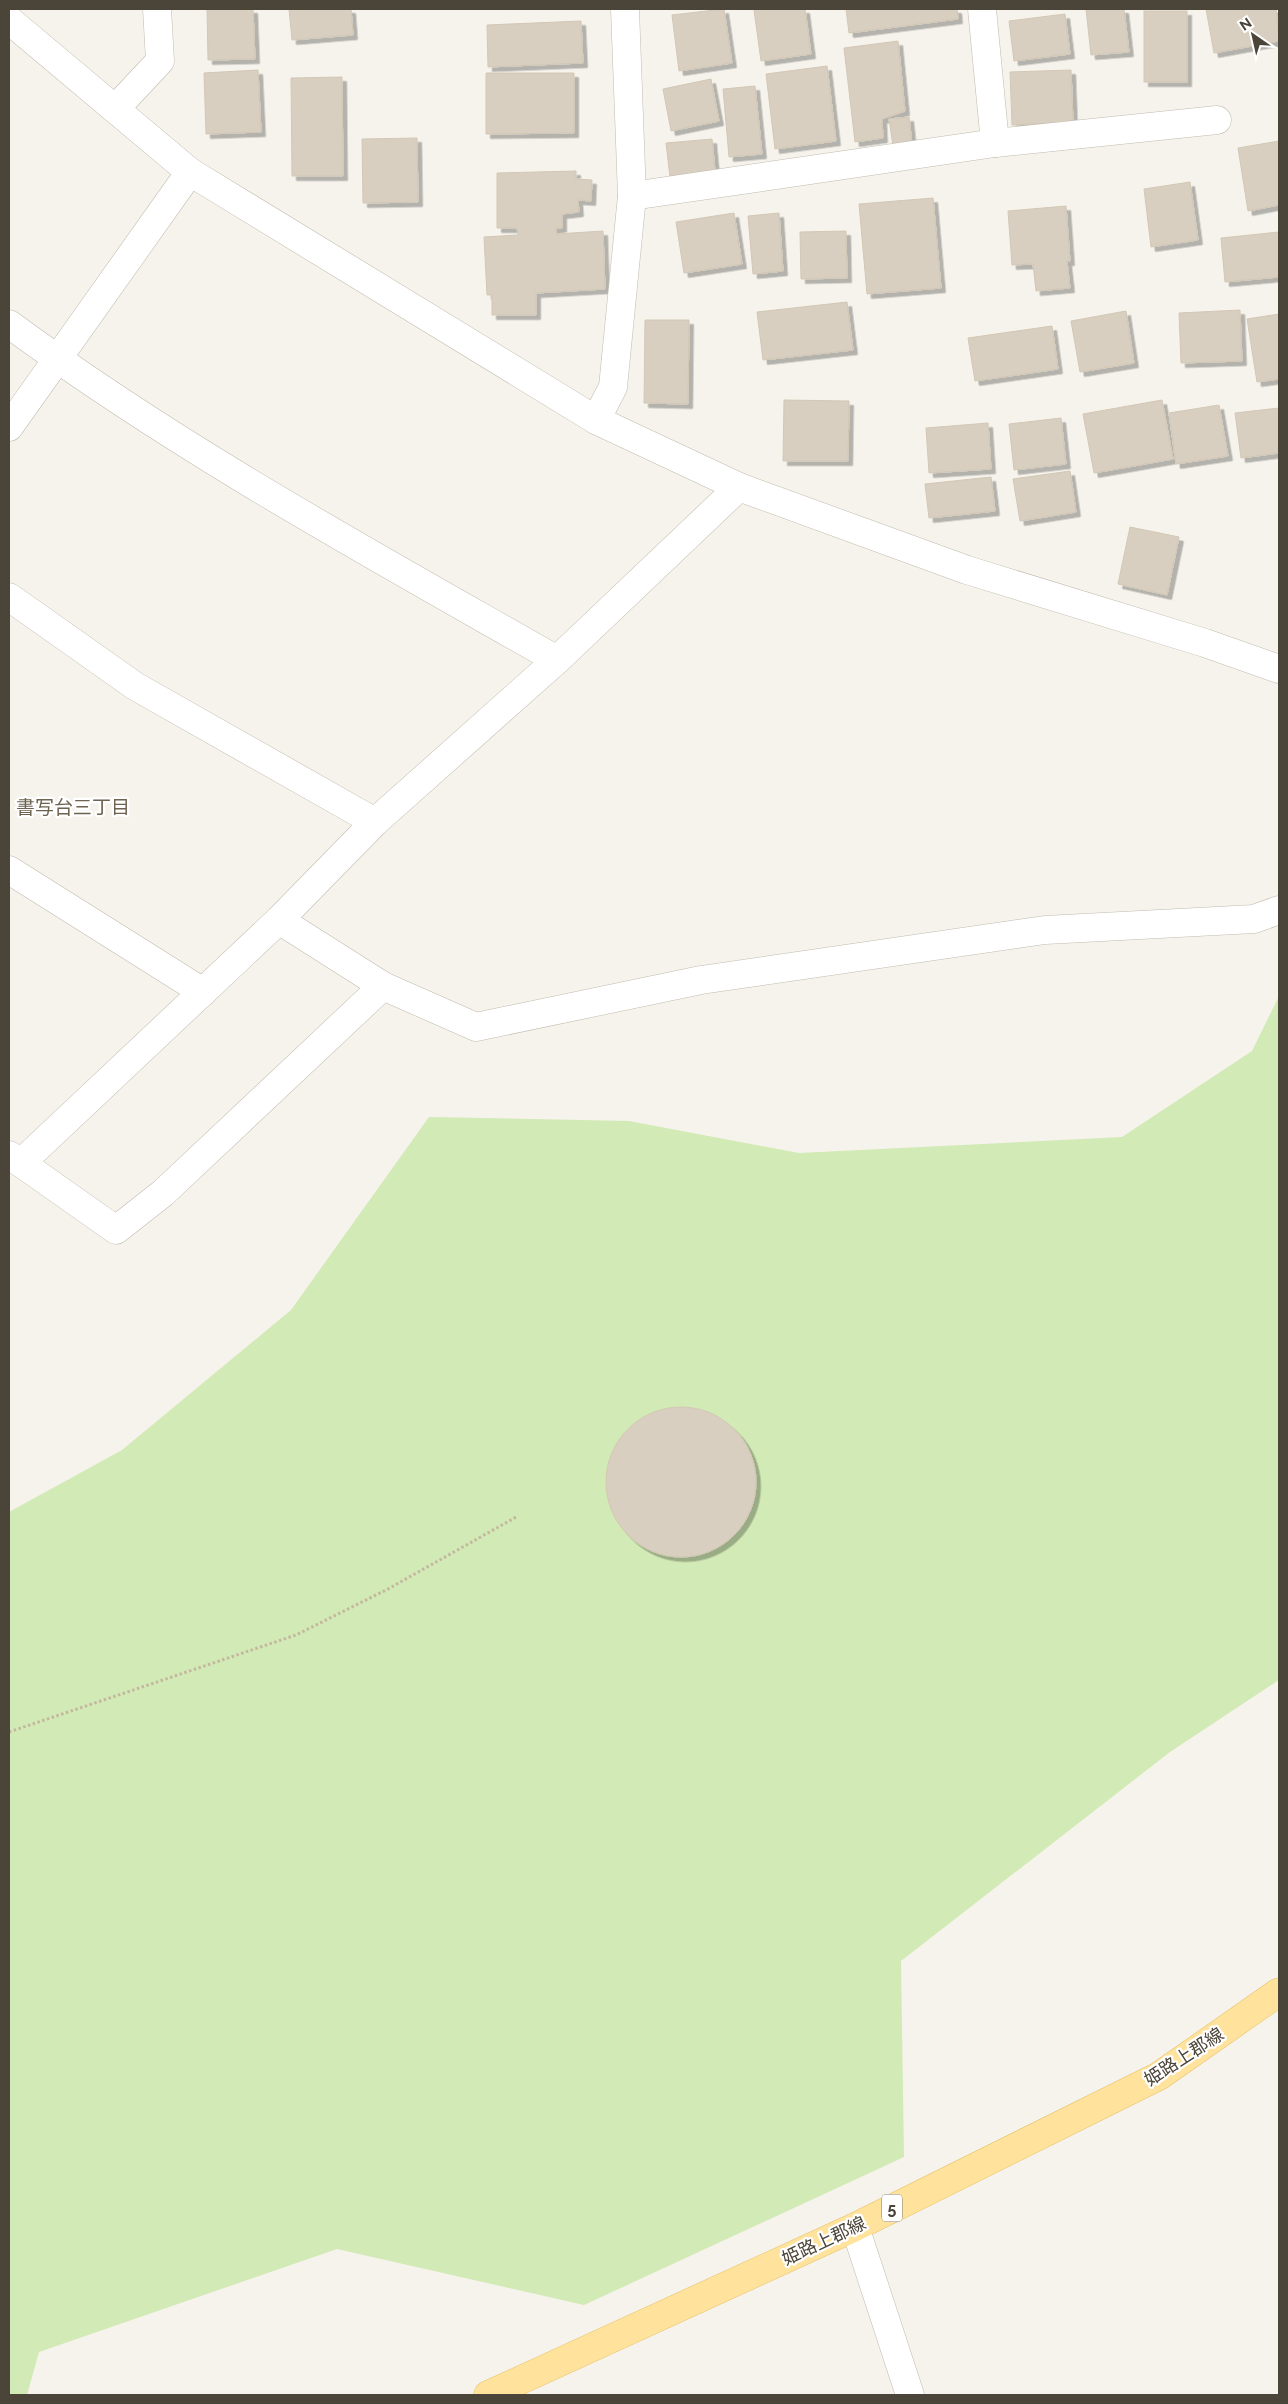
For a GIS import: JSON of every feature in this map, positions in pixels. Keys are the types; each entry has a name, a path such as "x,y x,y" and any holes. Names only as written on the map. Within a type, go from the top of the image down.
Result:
{"main road":[{"name":"姫路上郡線","path":"488,2395 855,2227 1159,2076 1279,1992"}],"street":[{"path":"115,109 160,61 157,9"},
{"path":"596,420 613,387 632,196 625,9"},
{"path":"982,9 995,144"},
{"path":"9,20 190,172 596,420 739,487 967,570 1206,643 1279,669"},
{"path":"632,196 995,144 1217,120"},
{"path":"9,427 190,172"},
{"path":"9,324 57,359 276,500 557,660"},
{"path":"383,986 163,1193 116,1230 15,1159 203,992 279,920 375,822 557,660 739,487"},
{"path":"9,598 135,686 375,822"},
{"path":"9,870 203,992"},
{"path":"279,920 383,986 476,1027 701,980 1036,931 1254,919 1279,910"},
{"path":"855,2227 910,2395"}],"path":[{"path":"9,1732 296,1635 388,1589 518,1516"}],"green space":[{"path":"1279,996 1279,1680 1170,1752 901,1961 904,2157 584,2305 337,2249 39,2352 27,2395 9,2395 9,1512 122,1450 291,1310 429,1117 629,1121 799,1153 1122,1137 1252,1051"}],"building":[{"path":"207,9 253,9 255,59 208,60"},
{"path":"289,9 351,9 353,35 292,40"},
{"path":"724,9 732,63 679,71 672,15"},
{"path":"805,9 811,54 761,61 754,10"},
{"path":"846,9 957,9 958,19 849,33"},
{"path":"1086,9 1124,9 1129,52 1091,55"},
{"path":"1206,9 1276,9 1279,41 1214,53"},
{"path":"1144,11 1187,11 1187,82 1144,82"},
{"path":"1065,14 1070,54 1014,61 1009,21"},
{"path":"581,21 583,63 488,67 487,25"},
{"path":"898,41 905,111 882,119 883,138 855,142 844,48"},
{"path":"827,66 836,141 775,149 766,74"},
{"path":"258,70 261,132 206,134 204,73"},
{"path":"1071,70 1073,122 1012,125 1010,72"},
{"path":"486,73 574,73 574,133 486,134"},
{"path":"342,77 343,176 292,176 291,78"},
{"path":"711,79 719,121 671,131 663,89"},
{"path":"755,86 762,154 729,157 723,89"},
{"path":"909,117 912,144 893,146 889,119"},
{"path":"417,138 418,202 363,203 362,139"},
{"path":"712,139 715,171 670,177 666,143"},
{"path":"1279,141 1279,205 1248,211 1238,148"},
{"path":"576,171 576,179 592,180 591,201 578,200 579,212 562,214 562,228 556,228 556,234 603,231 605,289 536,293 536,315 492,315 492,295 487,295 484,237 518,235 517,228 497,228 497,173"},
{"path":"1190,182 1198,240 1151,247 1144,189"},
{"path":"933,198 941,288 867,294 859,204"},
{"path":"1066,206 1070,261 1067,261 1070,288 1036,291 1033,264 1012,265 1008,211"},
{"path":"734,213 742,264 684,273 676,222"},
{"path":"779,213 783,271 753,274 748,216"},
{"path":"846,231 847,278 801,279 800,232"},
{"path":"1279,232 1279,277 1225,282 1221,238"},
{"path":"847,302 853,350 763,360 757,312"},
{"path":"1240,310 1242,361 1181,363 1179,313"},
{"path":"1126,311 1134,363 1080,372 1071,321"},
{"path":"1279,314 1279,379 1257,382 1247,319"},
{"path":"645,320 689,320 688,404 644,403"},
{"path":"1052,326 1058,369 975,381 968,338"},
{"path":"784,400 849,401 848,461 783,461"},
{"path":"1162,400 1173,459 1094,473 1083,414"},
{"path":"1219,405 1228,456 1176,464 1169,413"},
{"path":"1279,408 1279,453 1241,458 1235,413"},
{"path":"1061,418 1066,464 1014,470 1009,424"},
{"path":"988,423 991,469 929,473 926,428"},
{"path":"1070,471 1076,512 1020,521 1013,479"},
{"path":"991,477 995,511 929,518 925,484"},
{"path":"1130,527 1179,537 1167,595 1118,584"},
{"path":"681,1407 710,1413 734,1429 750,1453 756,1482 750,1511 734,1535 710,1551 681,1557 652,1551 628,1535 612,1511 606,1482 612,1453 628,1429 652,1413"}],"district":[{"name":"書写台三丁目","path":"73,807"}]}
